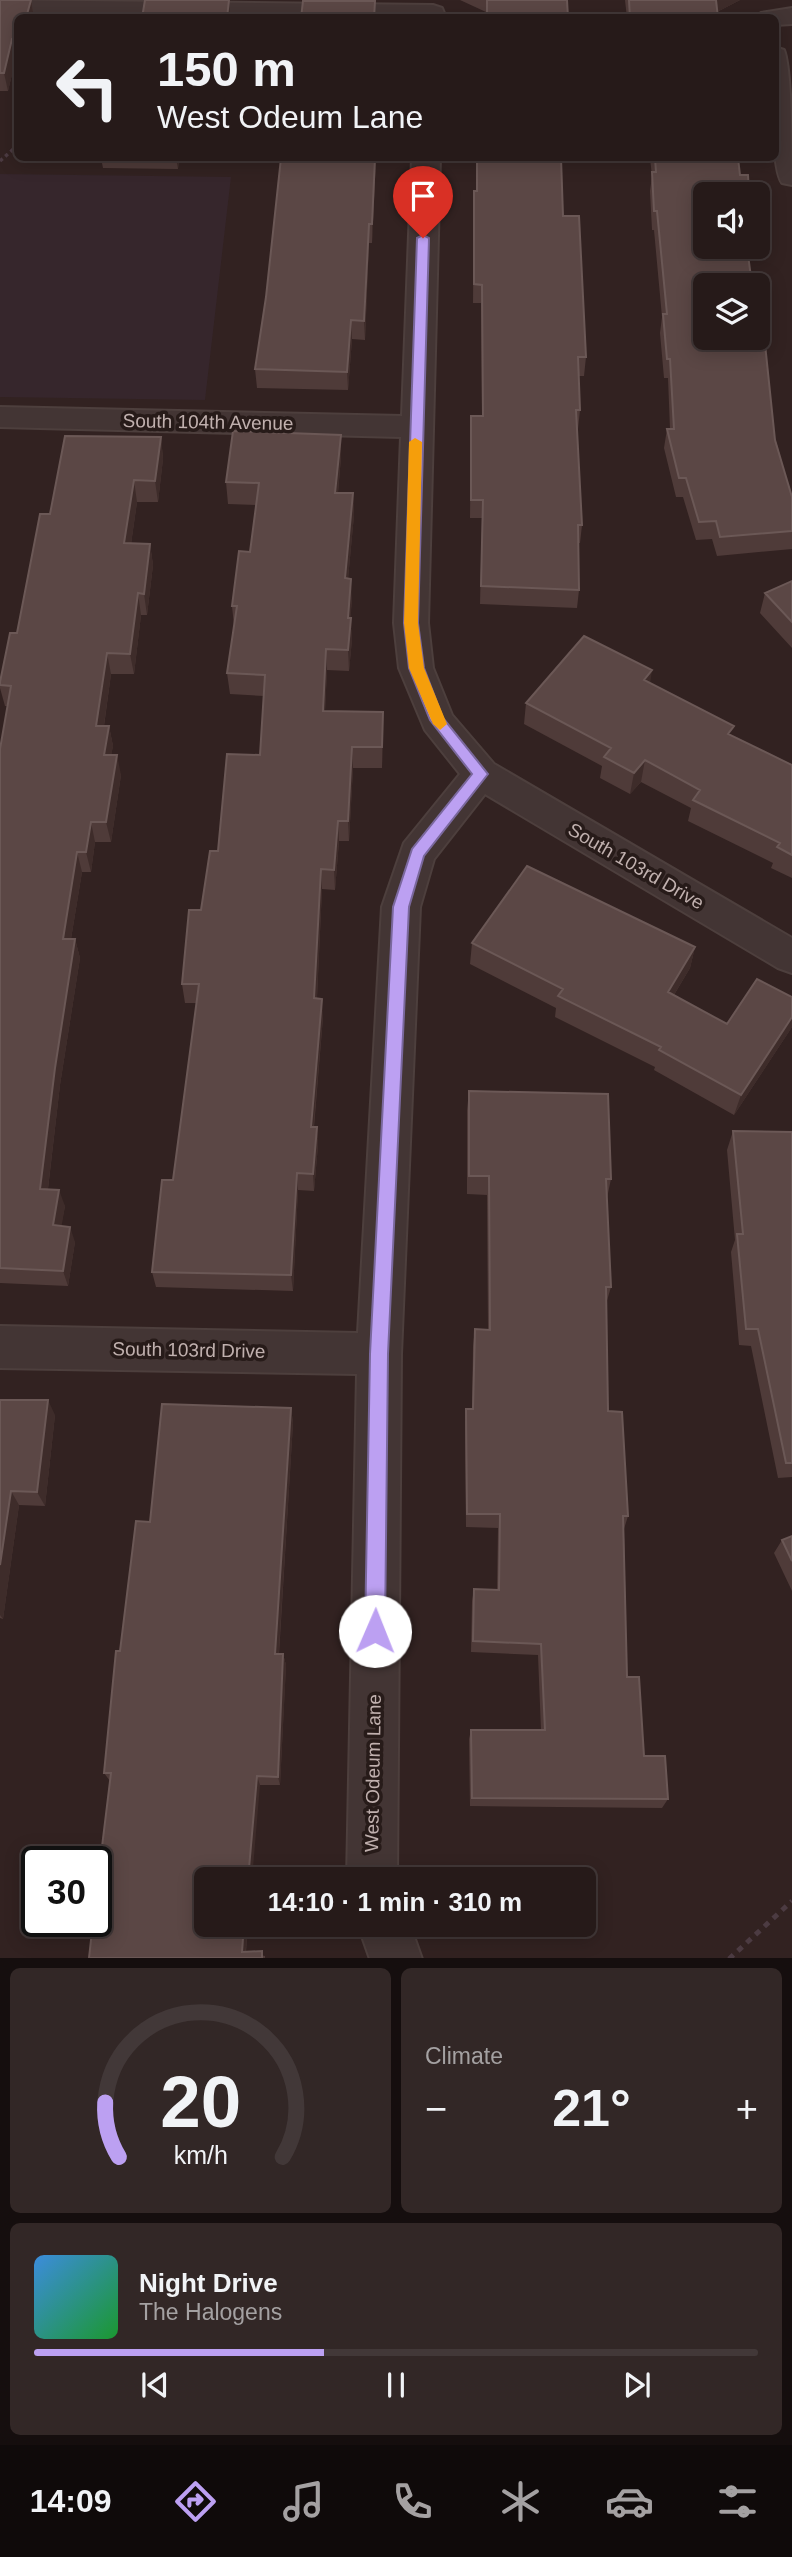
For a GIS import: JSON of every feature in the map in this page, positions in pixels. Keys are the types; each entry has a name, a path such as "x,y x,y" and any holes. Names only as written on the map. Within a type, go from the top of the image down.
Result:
{"street":[{"path":"0,6 90,13 262,14"},
{"path":"780,125 792,177"},
{"path":"426,161 411,623 416,668 437,720 481,774"},
{"name":"South 104th Avenue","path":"2,426 416,427"},
{"name":"South 103rd Drive","path":"481,774 792,957"},
{"name":"West Odeum Lane","path":"372,1867 379,1354 401,907 417,853 481,774"},
{"name":"South 103rd Drive","path":"0,1347 379,1354"},
{"path":"388,1937 396,1958"}],"path":[{"path":"0,161 14,149"},
{"path":"729,1958 792,1900"}],"shaded area":[{"path":"0,174 231,177 205,400 0,397"}],"building":[{"path":"0,0 31,0 27,14 14,14 14,39 4,73 0,73"},
{"path":"145,0 229,0 227,14 143,14"},
{"path":"487,0 567,0 568,14 487,14"},
{"path":"629,0 716,0 718,14 630,14"},
{"path":"303,1 375,1 374,14 301,14"},
{"path":"281,161 375,161 364,321 351,320 347,372 255,369"},
{"path":"477,161 561,161 563,216 579,216 586,357 578,357 580,410 576,410 582,525 578,525 579,590 481,586 483,500 471,500 471,416 483,416 482,285 474,284 474,191 477,191"},
{"path":"655,161 738,161 740,175 748,175 748,182 693,182 693,259 749,259 750,273 693,273 693,350 766,350 775,440 792,497 792,531 720,537 716,521 699,522 686,478 679,478 667,429 674,429 670,359 667,359 663,314 667,314 657,211 654,211 652,172 656,172"},
{"path":"233,431 341,435 335,493 353,493 345,578 351,579 348,618 351,618 348,650 326,649 323,711 383,712 382,747 352,747 348,821 338,821 334,870 321,869 314,998 322,999 311,1127 317,1127 313,1174 297,1173 291,1275 152,1272 162,1180 173,1180 199,984 182,984 189,910 201,910 210,851 218,851 227,754 260,755 265,675 227,673 237,606 232,606 239,551 250,552 259,483 226,482"},
{"path":"65,436 161,437 155,481 134,480 124,543 150,544 144,594 138,593 130,654 107,653 96,726 109,726 104,755 117,755 106,822 91,822 86,852 77,852 63,939 75,939 40,1189 59,1190 53,1225 70,1227 63,1271 0,1268 0,749 11,686 0,685 0,682 10,633 17,633 40,514 50,514"},
{"path":"792,581 792,622 765,593"},
{"path":"584,636 652,670 644,680 734,726 728,734 792,765 792,855 777,847 780,843 693,800 700,790 645,760 634,773 604,757 611,748 526,703"},
{"path":"527,866 695,947 668,992 727,1024 757,979 792,997 792,1017 741,1095 659,1050 661,1047 558,996 563,989 472,943"},
{"path":"469,1091 608,1094 611,1179 606,1179 611,1287 606,1287 608,1411 622,1412 628,1516 623,1516 627,1677 639,1677 644,1756 665,1756 668,1799 472,1798 471,1730 545,1730 541,1644 473,1641 474,1589 499,1590 500,1514 467,1514 466,1409 473,1409 475,1329 490,1330 489,1176 469,1176"},
{"path":"733,1131 792,1132 792,1463 786,1463 758,1329 746,1329 737,1234 743,1234"},
{"path":"0,1400 48,1400 37,1492 11,1491 0,1565"},
{"path":"162,1404 291,1408 275,1654 283,1654 278,1777 257,1776 249,1867 194,1867 194,1937 243,1937 242,1952 262,1951 262,1958 89,1958 91,1937 112,1937 112,1846 102,1846 111,1773 104,1773 116,1651 120,1651 136,1521 150,1522"},
{"path":"792,1536 792,1561 782,1540"}],"slow traffic":[{"path":"415,442 411,623 416,668 440,724"}],"route":[{"path":"375,1631 379,1354 401,907 417,853 481,774 437,720 416,668 411,623 423,238"}]}
